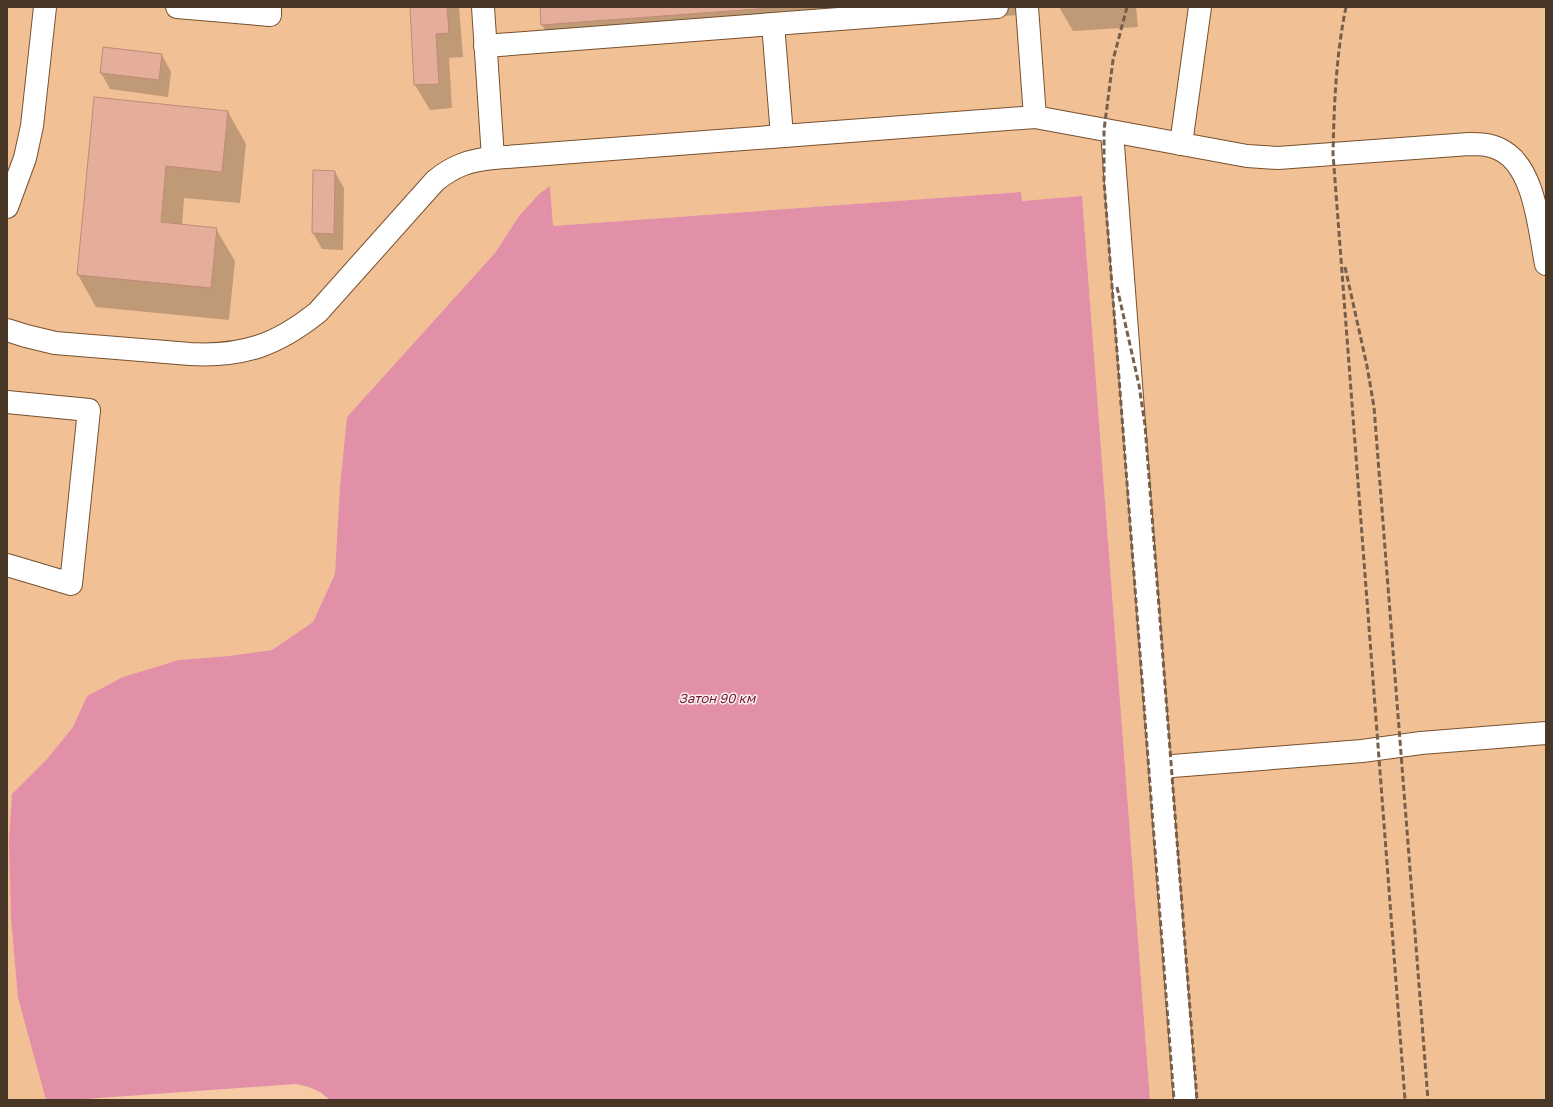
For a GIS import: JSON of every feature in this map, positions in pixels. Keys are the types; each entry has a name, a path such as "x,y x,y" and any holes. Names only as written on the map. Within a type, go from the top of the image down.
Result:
{"street":[{"path":"7,207 12,181 25,158 32,126 45,7"},
{"path":"177,7 270,15 270,7"},
{"path":"483,7 493,158"},
{"path":"486,46 998,7"},
{"path":"1026,7 1035,118"},
{"path":"1181,144 1200,7"},
{"path":"773,24 782,136"},
{"path":"7,330 55,343 190,354 230,354 268,344 286,335 318,312 435,181 445,172 469,161 782,136 1035,118 1247,156 1278,158 1484,144 1499,149 1512,158 1523,172 1534,205 1546,264"},
{"path":"1112,132 1185,1100"},
{"path":"7,402 89,410 71,584 7,564"},
{"path":"1160,767 1362,751 1421,743 1546,733"}],"shaded area":[{"path":"7,7 1546,7 1546,1100 1150,1100 1082,196 1022,201 1021,192 553,226 550,187 519,216 495,253 347,417 340,487 335,574 313,622 272,650 229,656 179,660 123,677 87,696 73,727 47,759 12,794 9,842 11,918 18,998 46,1100 7,1100"}],"water":[{"name":"Затон 90 км","path":"550,186 553,226 1021,192 1022,201 1082,196 1150,1100 46,1100 18,998 11,918 9,842 12,794 47,759 73,727 87,696 123,677 179,660 229,656 272,650 313,622 335,574 340,487 347,417 495,253 519,216 539,194"}],"pier":[{"path":"296,1084 309,1087 320,1092 330,1100 71,1100"}],"building":[{"path":"410,7 447,7 449,33 436,34 439,84 414,85"},
{"path":"540,7 784,7 541,25"},
{"path":"103,47 162,54 159,80 100,73"},
{"path":"94,97 228,111 222,172 166,166 161,222 217,228 211,288 77,275"},
{"path":"313,170 335,171 334,234 312,233"}],"railway":[{"path":"1127,7 1113,60 1104,130 1104,181 1174,1100"},
{"path":"1346,7 1336,80 1333,154 1405,1100"},
{"path":"1345,267 1367,366 1374,407 1428,1100"},
{"path":"1117,287 1139,385 1145,425 1197,1100"}]}
